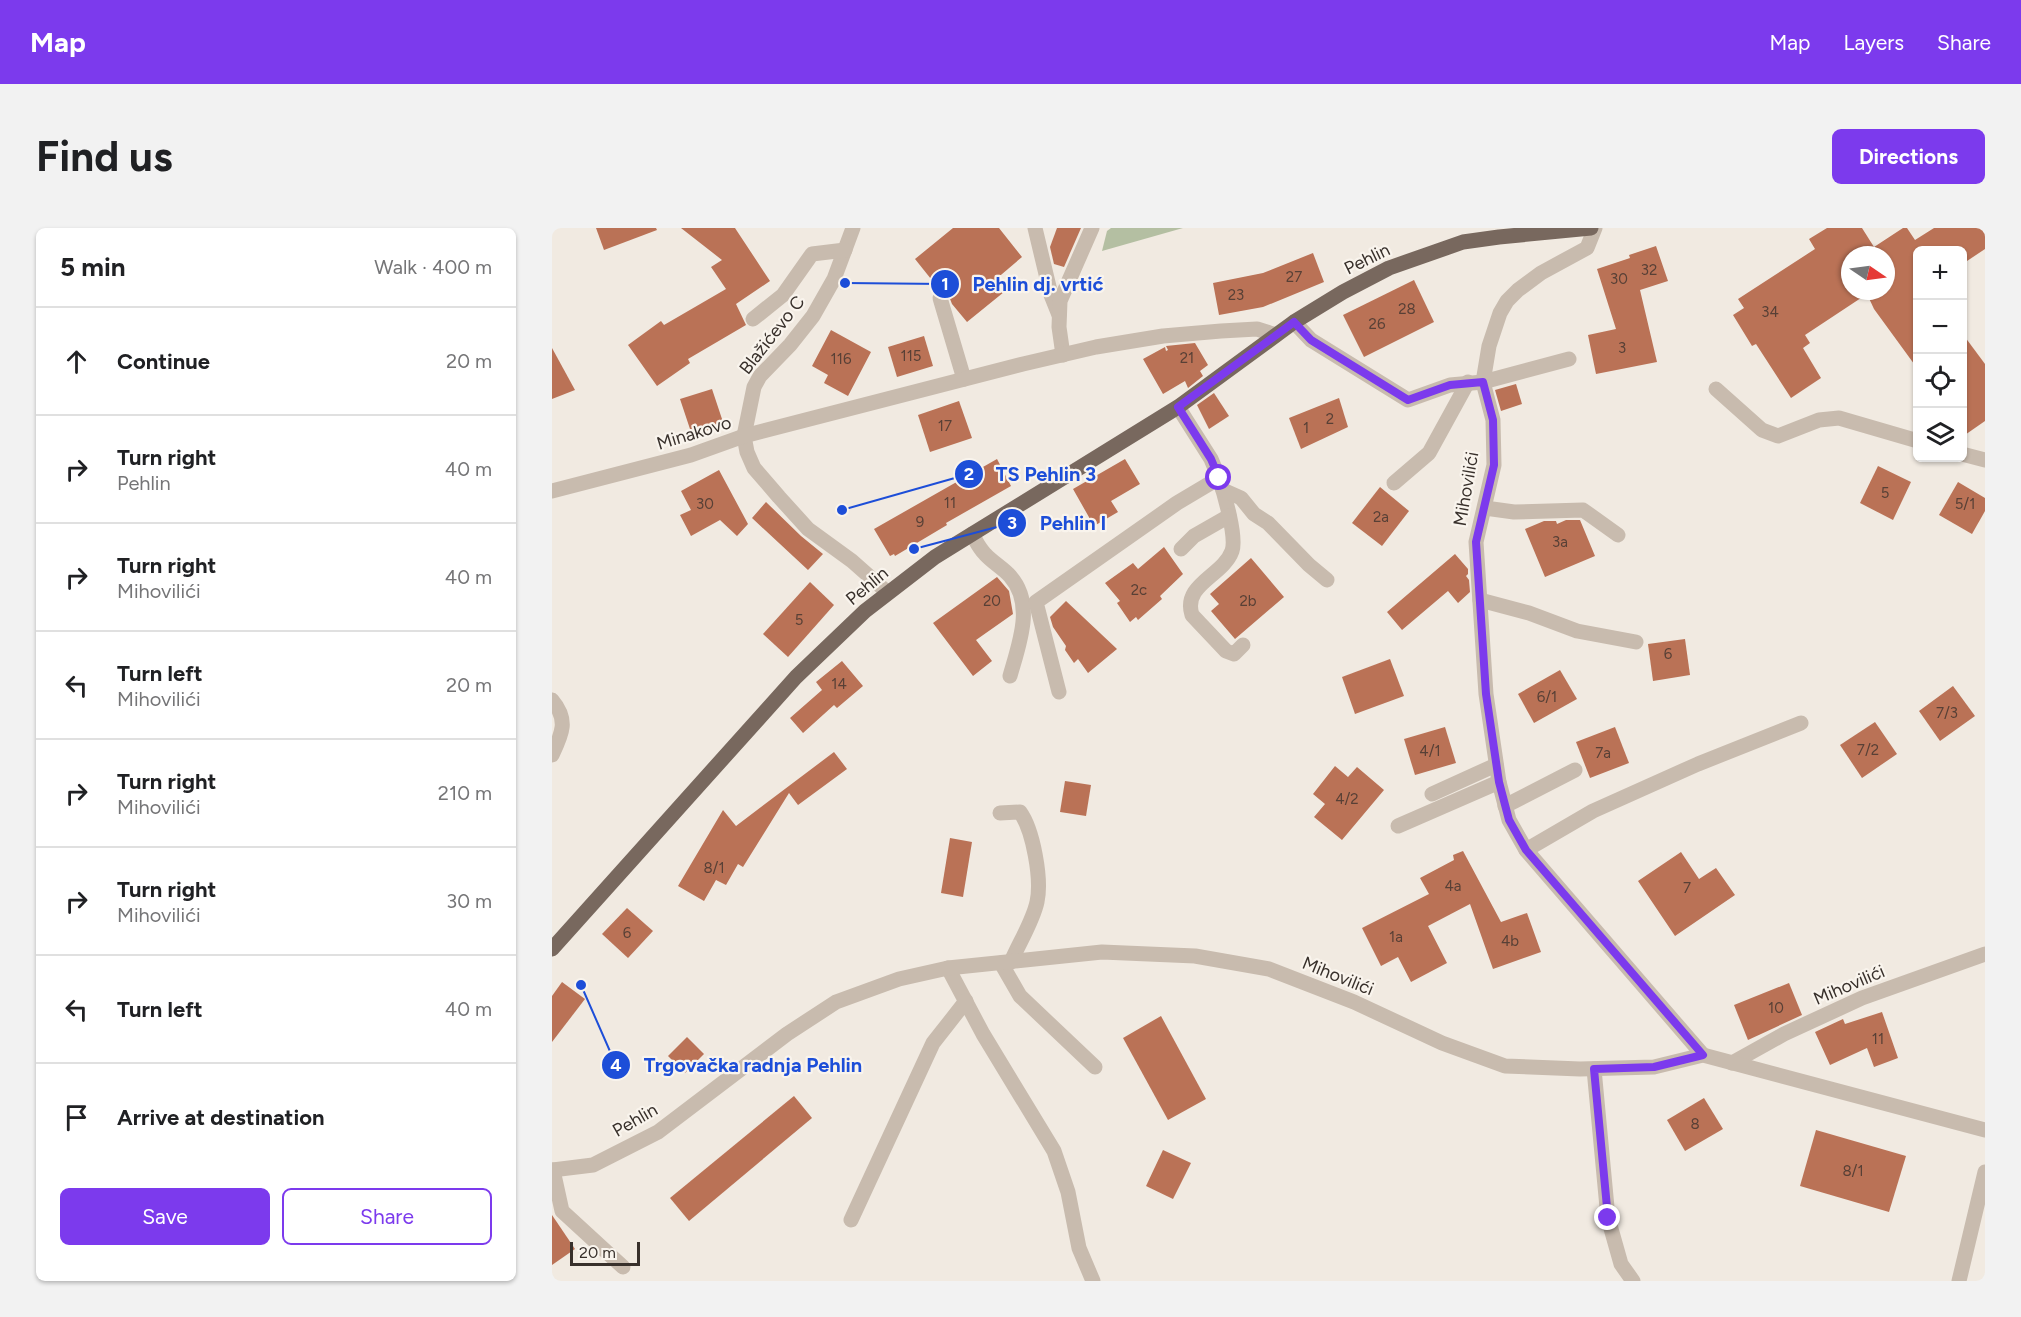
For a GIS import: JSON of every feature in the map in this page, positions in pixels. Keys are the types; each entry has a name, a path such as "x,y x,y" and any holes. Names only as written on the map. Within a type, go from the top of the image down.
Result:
{"main road":[{"name":"Pehlin","path":"552,949 796,677 887,592 935,557 1178,407 1294,322 1343,292 1389,268 1463,242 1593,228"}],"street":[{"path":"1035,228 1051,295 1060,316"},
{"path":"1063,355 1060,301 1092,228"},
{"name":"Mihovilići","path":"1593,228 1587,248 1540,273 1507,301 1500,313 1475,382 1493,420 1494,465 1476,542 1486,694 1499,782 1505,806 1509,820 1526,850 1703,1055"},
{"name":"Blažićevo C","path":"744,436 757,381 813,316 834,279 845,250 849,230"},
{"path":"753,319 783,295 812,254 845,250"},
{"path":"940,298 964,379"},
{"path":"1294,322 1311,340 1408,400 1450,385 1475,382 1569,359"},
{"path":"744,436 1063,355 1163,336 1257,329 1276,335"},
{"path":"1394,483 1430,453 1475,382"},
{"path":"1716,389 1762,430 1778,436 1819,420 1839,418 1913,440"},
{"path":"1178,407 1211,459 1221,484 1229,516 1232,552 1196,590 1190,599 1190,608 1192,615 1226,651 1234,654 1243,645"},
{"name":"Minakovo","path":"552,491 691,455 744,436 747,452 754,468 808,529 852,561 887,592"},
{"path":"1967,455 1985,460"},
{"path":"1221,484 1241,498 1254,514 1268,523 1327,580"},
{"path":"1059,692 1036,602 1177,503 1221,484"},
{"path":"1485,508 1514,512 1583,510 1618,535"},
{"path":"1181,549 1194,536 1229,516"},
{"path":"972,534 983,552 1010,576 1020,594 1023,630 1010,676"},
{"path":"1480,600 1529,613 1577,631 1636,642"},
{"path":"552,700 560,710 563,732 552,755"},
{"path":"1526,850 1593,811 1698,764 1801,723"},
{"path":"1432,794 1497,765"},
{"path":"1505,806 1575,770"},
{"path":"1398,826 1499,782"},
{"path":"1000,813 1020,812 1023,817 1035,853 1037,880 1037,902 1028,928 1006,962 1020,996 1095,1067"},
{"name":"Mihovilići","path":"948,968 1102,952 1195,956 1269,969 1354,1002 1442,1043 1505,1066 1594,1069 1654,1067 1703,1055 1985,1130"},
{"name":"Mihovilići","path":"1732,1063 1784,1034 1862,999 1985,954"},
{"path":"948,968 983,1034 1054,1151 1068,1192 1080,1248 1091,1280"},
{"name":"Pehlin","path":"553,1170 593,1165 658,1132 787,1034 836,1002 899,979 948,968"},
{"path":"851,1220 933,1042 966,1001"},
{"path":"1594,1069 1608,1218 1621,1264 1633,1281"},
{"path":"553,1170 562,1211 623,1268"},
{"path":"1959,1281 1985,1172"}],"green space":[{"path":"1111,228 1183,228 1102,251 1107,231"}],"building":[{"path":"596,228 656,228 657,230 604,250"},
{"path":"681,228 735,228 770,281 736,304 746,325 688,359 690,363 657,386 628,345 661,321 664,325 726,289 711,267 722,260"},
{"path":"953,228 999,228 1022,257 995,280 1004,292 967,322 952,304 947,291 939,289 915,259"},
{"path":"1057,228 1081,228 1064,267 1054,264 1050,247"},
{"path":"1827,228 1862,228 1873,246 1841,246 1841,300 1858,300 1805,335 1810,343 1803,348 1821,378 1791,398 1756,344 1752,346 1733,315 1744,308 1738,299 1815,249 1809,239"},
{"path":"1903,228 1907,228 1915,240 1934,228 1985,228 1985,249 1967,261 1967,246 1913,246 1913,363 1870,300 1895,300 1895,246 1876,246"},
{"path":"1656,246 1668,281 1640,290 1657,362 1596,374 1588,335 1616,329 1597,269"},
{"path":"1313,253 1324,282 1263,307 1219,315 1213,283 1263,273"},
{"path":"1414,280 1434,322 1364,357 1343,315"},
{"path":"831,330 871,352 848,396 824,383 828,375 812,366"},
{"path":"924,336 933,366 897,377 888,347"},
{"path":"1967,340 1985,364 1985,421 1967,434"},
{"path":"1195,343 1208,365 1200,371 1203,376 1188,388 1185,381 1163,394 1143,359 1165,347 1166,351 1168,350 1166,346"},
{"path":"552,348 575,390 552,399"},
{"path":"1516,384 1522,404 1501,411 1495,390"},
{"path":"712,389 724,425 692,435 680,399"},
{"path":"1214,393 1229,416 1209,429 1197,405"},
{"path":"1339,398 1348,427 1301,449 1289,418"},
{"path":"959,401 972,438 930,452 918,415"},
{"path":"997,459 1011,486 946,523 947,525 895,556 894,554 890,556 874,529"},
{"path":"1125,459 1140,484 1111,501 1118,512 1094,526 1073,489"},
{"path":"1878,466 1911,482 1893,520 1860,503"},
{"path":"719,470 748,524 737,536 720,520 691,536 680,515 691,510 681,491"},
{"path":"1958,482 1985,498 1985,511 1972,534 1939,515"},
{"path":"1380,487 1409,511 1382,546 1352,523"},
{"path":"766,502 823,554 808,570 752,518"},
{"path":"1566,520 1580,520 1595,556 1545,577 1525,529 1544,521 1556,521 1557,524"},
{"path":"1164,547 1183,574 1160,596 1162,599 1138,620 1136,617 1130,622 1117,603 1120,601 1105,583 1133,563 1138,569"},
{"path":"1455,554 1468,569 1466,576 1469,580 1470,592 1458,603 1448,591 1402,630 1387,612"},
{"path":"1251,558 1284,597 1235,639 1211,611 1219,604 1210,594"},
{"path":"997,577 1009,591 1013,614 976,640 992,661 973,676 933,623"},
{"path":"810,582 834,605 788,657 763,634"},
{"path":"1066,601 1117,649 1088,673 1078,659 1074,663 1053,627 1050,617"},
{"path":"1685,639 1690,675 1653,681 1648,644"},
{"path":"1390,659 1404,696 1355,714 1342,677"},
{"path":"842,661 863,686 837,708 834,705 803,733 790,718 822,690 816,682"},
{"path":"1560,670 1577,699 1534,723 1518,694"},
{"path":"1953,686 1975,716 1940,741 1919,711"},
{"path":"1875,722 1897,754 1862,778 1840,745"},
{"path":"1445,727 1456,763 1415,775 1404,739"},
{"path":"1615,727 1629,763 1590,778 1576,742"},
{"path":"834,752 847,769 798,805 789,793 743,867 738,864 726,885 716,880 704,901 678,886 723,810 736,826"},
{"path":"1335,766 1348,777 1357,767 1384,790 1342,840 1314,817 1325,804 1313,794"},
{"path":"1065,781 1091,785 1086,816 1060,812"},
{"path":"950,838 972,842 963,897 941,893"},
{"path":"1463,851 1501,922 1527,913 1541,952 1493,969 1470,904 1428,926 1447,963 1411,982 1398,957 1381,966 1362,928 1429,894 1420,878 1454,860 1453,855"},
{"path":"1681,852 1699,879 1716,868 1735,895 1675,936 1638,881"},
{"path":"627,908 653,931 628,958 602,934"},
{"path":"562,982 585,999 552,1042 552,996"},
{"path":"1789,983 1802,1015 1748,1040 1734,1005"},
{"path":"1882,1012 1898,1058 1874,1067 1867,1048 1830,1065 1815,1032 1843,1019 1845,1024"},
{"path":"1161,1016 1206,1099 1168,1120 1123,1038"},
{"path":"687,1037 704,1054 685,1073 668,1056"},
{"path":"794,1096 812,1118 689,1221 670,1198"},
{"path":"1704,1098 1723,1129 1685,1151 1667,1120"},
{"path":"1816,1130 1906,1156 1889,1212 1800,1186"},
{"path":"1163,1150 1191,1163 1173,1199 1146,1186"},
{"path":"552,1215 575,1249 552,1265"}],"place":[{"name":"Pehlin dj. vrtić","path":"845,283"},
{"name":"TS Pehlin 3","path":"842,510"},
{"name":"Pehlin I","path":"914,549"},
{"name":"Trgovačka radnja Pehlin","path":"581,985"}],"route":[{"path":"1219,478 1211,459 1178,407 1294,322 1311,340 1408,400 1450,385 1483,382 1493,420 1494,465 1476,542 1486,694 1499,782 1509,820 1526,850 1703,1055 1654,1067 1594,1069 1608,1218"}]}
